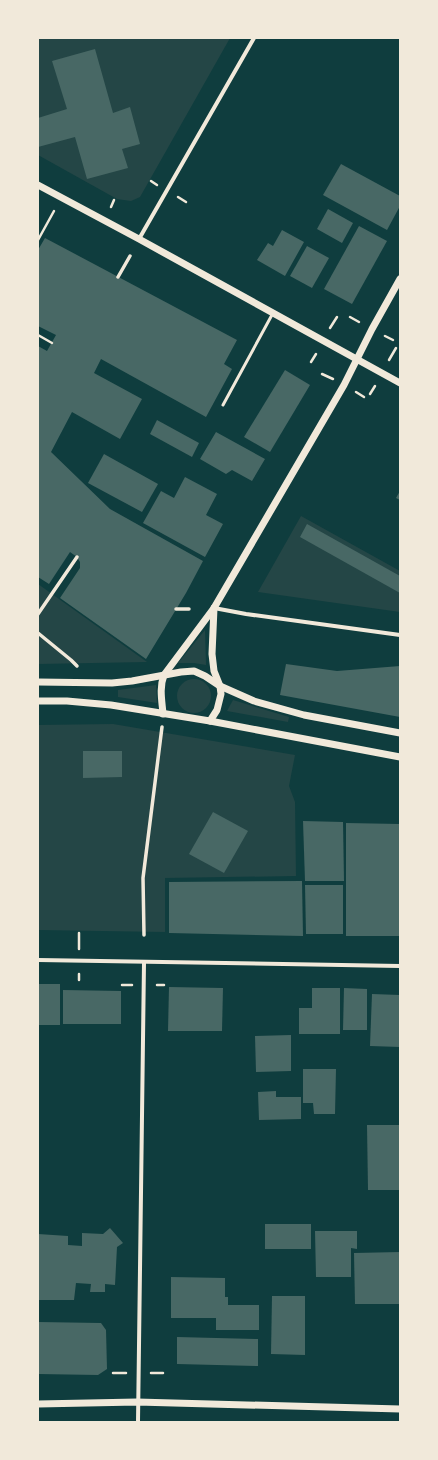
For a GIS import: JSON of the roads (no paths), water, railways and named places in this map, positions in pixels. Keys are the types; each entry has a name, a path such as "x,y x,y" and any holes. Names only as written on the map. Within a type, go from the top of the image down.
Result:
{"street":[{"path":"139,239 254,38"},
{"path":"38,185 323,341 358,358 400,383"},
{"path":"118,277 130,256"},
{"path":"163,714 161,692 164,675 214,608 344,385 400,279"},
{"path":"38,614 77,557"},
{"path":"214,608 246,614 400,635"},
{"path":"210,721 220,702 220,686 214,671 212,654 214,608"},
{"path":"176,609 189,609"},
{"path":"38,633 77,666"},
{"path":"38,682 112,683 194,671 220,686 254,701 304,715 400,733"},
{"path":"38,702 66,701 111,705 210,721 400,757"},
{"path":"144,935 143,878 162,727"},
{"path":"38,960 144,963 400,966"},
{"path":"138,1422 137,1402 144,963"},
{"path":"38,1404 137,1402 400,1408"}],"lane":[{"path":"223,405 274,313"}]}
